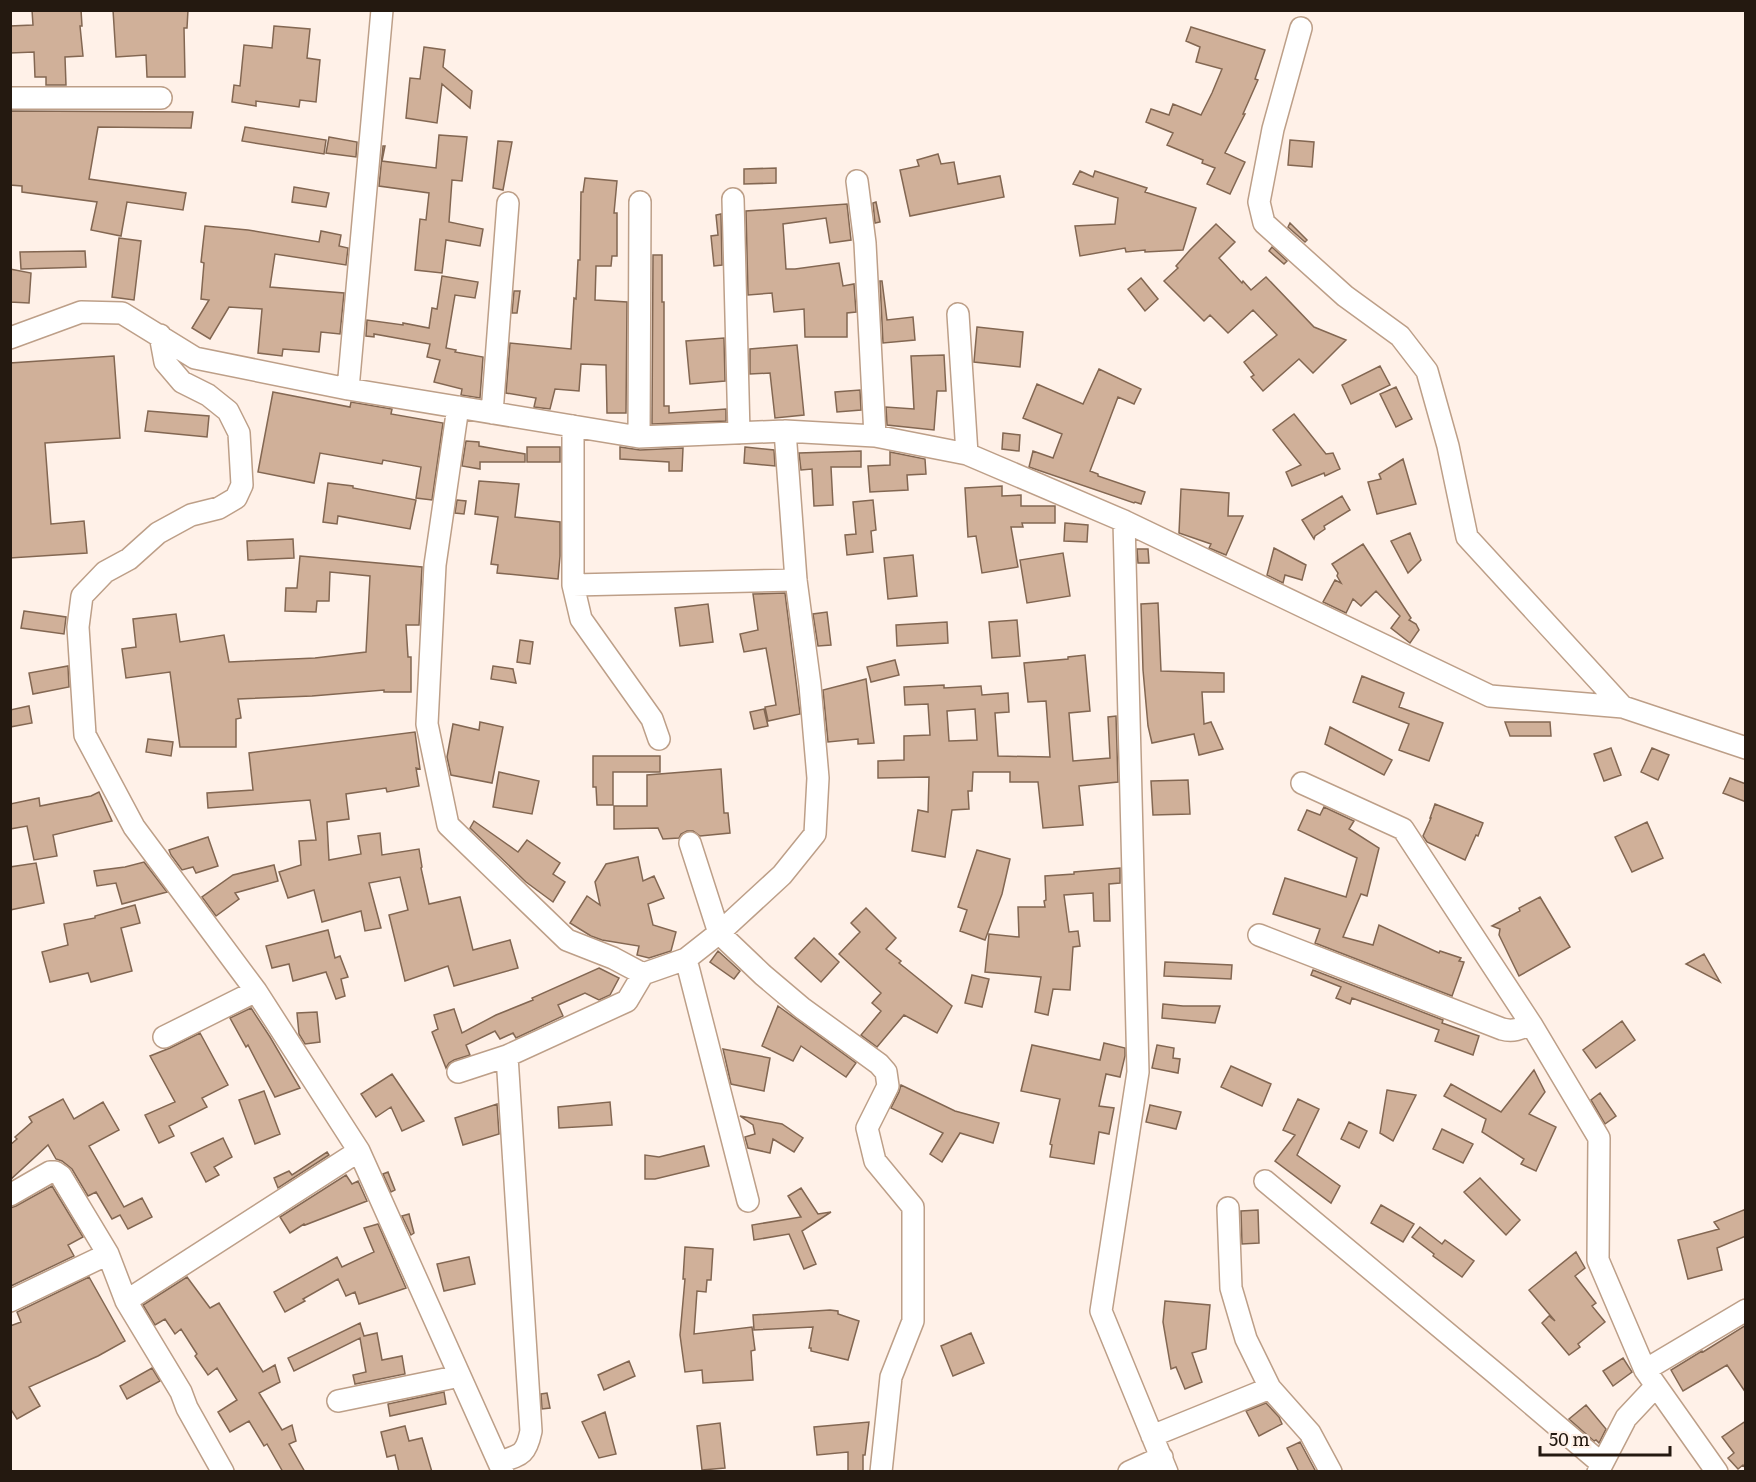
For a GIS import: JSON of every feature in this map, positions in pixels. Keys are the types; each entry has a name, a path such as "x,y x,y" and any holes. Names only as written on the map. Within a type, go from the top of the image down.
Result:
{"street":[{"path":"348,389 382,10"},
{"path":"1301,28 1273,129 1259,202 1264,223 1345,296 1400,336 1427,371 1448,446 1467,537 1623,706"},
{"path":"10,98 161,98"},
{"path":"857,181 865,243 875,436"},
{"path":"733,199 739,433"},
{"path":"492,413 508,202"},
{"path":"639,437 640,202"},
{"path":"10,338 81,312 122,313 195,358 348,389 639,437 785,431 875,436 967,454 1124,521 1490,696 1623,706 1746,748"},
{"path":"958,314 967,454"},
{"path":"160,335 165,362 182,382 208,394 228,411 239,433 242,485 236,498 219,508 191,515 158,532 129,559 105,572 82,596 78,627 85,735 134,827 256,991 359,1151 501,1467 527,1447 531,1431 507,1056"},
{"path":"458,406 435,565 428,724 448,825 567,940 613,958 643,974"},
{"path":"573,426 573,585 582,619 652,719 659,739"},
{"path":"458,1072 507,1056 627,1001 643,974 686,959 719,933 782,875 815,834 818,778 810,686 796,580 785,431"},
{"path":"1124,521 1138,1072 1101,1311 1165,1464 1129,1472"},
{"path":"573,585 796,580"},
{"path":"1302,783 1403,829 1531,1024 1599,1138 1598,1260 1650,1378 1717,1472"},
{"path":"690,843 719,933 801,1008 879,1064 886,1072 888,1086 867,1128 875,1161 913,1207 913,1321 891,1377 881,1472"},
{"path":"1259,935 1502,1029 1511,1031 1531,1024"},
{"path":"686,959 748,1202"},
{"path":"164,1037 256,991"},
{"path":"126,1301 359,1151"},
{"path":"10,1195 50,1172 61,1176 108,1254 126,1301 182,1392 186,1408 223,1472"},
{"path":"1265,1181 1486,1365 1600,1468 1650,1378 1746,1310"},
{"path":"1228,1208 1231,1288 1246,1339 1270,1389 1310,1433 1331,1472"},
{"path":"10,1301 108,1254"},
{"path":"338,1401 460,1376"},
{"path":"1152,1436 1270,1389"}],"building":[{"path":"32,10 81,10 83,56 65,57 66,85 46,85 46,77 35,77 34,52 10,53 10,26 33,25"},
{"path":"113,10 188,10 187,28 184,28 185,77 147,77 146,55 116,57"},
{"path":"274,26 310,29 307,58 320,60 316,102 300,100 299,107 256,101 256,106 232,102 234,85 240,86 244,45 272,48"},
{"path":"1191,27 1265,50 1255,79 1258,80 1243,114 1245,114 1225,153 1245,162 1230,194 1207,184 1215,168 1202,163 1203,160 1167,145 1173,133 1146,122 1151,109 1169,115 1173,104 1201,115 1212,93 1222,69 1196,62 1200,47 1186,41"},
{"path":"424,47 445,50 443,67 472,91 470,108 442,84 437,123 406,118 410,78 420,79"},
{"path":"10,111 193,112 191,128 98,127 89,179 186,193 183,210 127,202 121,236 91,230 97,202 22,192 22,186 10,185"},
{"path":"245,127 326,140 324,154 242,141"},
{"path":"439,135 467,137 462,181 452,180 449,222 483,229 480,246 446,240 442,273 415,270 420,219 426,220 429,193 379,186 383,146 385,146 382,161 436,168"},
{"path":"329,137 357,142 356,157 326,153"},
{"path":"1290,140 1314,142 1312,167 1288,165"},
{"path":"498,141 512,142 503,190 493,188"},
{"path":"938,154 941,164 954,162 958,184 1000,176 1004,197 910,216 900,170 919,166 917,160"},
{"path":"776,168 776,183 744,184 744,169"},
{"path":"1080,171 1093,177 1095,171 1147,188 1145,192 1196,208 1183,250 1126,252 1125,248 1080,256 1075,226 1115,224 1118,198 1073,184"},
{"path":"585,178 617,181 614,213 617,213 617,256 612,256 611,266 596,266 595,300 627,302 626,413 607,413 606,365 581,364 579,391 555,389 550,409 534,407 536,398 506,393 510,343 571,349 574,298 576,299 578,260 580,260 581,192 583,192"},
{"path":"294,187 329,193 326,207 292,202"},
{"path":"876,202 880,222 875,223 873,203"},
{"path":"847,204 851,240 830,243 826,218 783,224 786,269 839,263 843,286 854,284 856,312 847,313 847,337 805,337 804,309 774,312 772,293 748,295 746,211"},
{"path":"721,214 722,265 714,266 711,236 718,235 716,215"},
{"path":"1290,223 1307,240 1305,242 1288,227"},
{"path":"1216,224 1235,242 1219,258 1242,283 1243,281 1251,290 1266,277 1314,327 1346,340 1313,373 1299,359 1263,391 1251,377 1254,375 1244,362 1277,335 1253,310 1228,333 1210,315 1204,321 1164,281"},
{"path":"205,226 248,230 319,242 321,231 341,235 339,246 348,248 346,265 275,254 270,287 344,293 340,334 321,332 319,352 283,349 282,356 258,353 262,309 229,307 210,339 192,328 209,300 201,299 204,263 201,262"},
{"path":"119,238 141,241 134,300 112,297"},
{"path":"1272,247 1287,261 1284,264 1269,251"},
{"path":"85,251 86,267 21,269 20,252"},
{"path":"653,255 662,255 664,406 669,406 669,413 726,409 726,421 652,424"},
{"path":"10,269 31,273 29,303 10,302"},
{"path":"442,276 478,282 475,298 455,295 446,348 483,357 480,398 461,395 462,389 434,382 440,360 427,357 430,344 374,334 374,337 366,336 367,320 429,328 432,308 437,309"},
{"path":"1141,278 1158,299 1145,311 1128,289"},
{"path":"880,281 882,281 887,320 913,317 915,340 883,343"},
{"path":"514,291 520,291 517,313 512,313"},
{"path":"977,327 1023,332 1020,367 974,362"},
{"path":"724,338 725,381 690,384 686,341"},
{"path":"797,345 804,415 775,418 770,373 750,374 750,349"},
{"path":"944,355 946,391 937,391 934,430 887,425 886,407 914,409 911,356"},
{"path":"114,356 120,438 45,443 51,524 84,521 87,553 10,558 10,363"},
{"path":"1380,366 1390,385 1351,404 1342,385"},
{"path":"1099,369 1141,389 1134,404 1118,397 1090,471 1098,476 1145,492 1141,504 1029,467 1033,451 1053,458 1062,434 1023,418 1037,384 1083,404"},
{"path":"1396,387 1412,419 1396,427 1380,394"},
{"path":"860,390 861,410 837,412 835,392"},
{"path":"273,392 350,407 351,402 392,409 391,414 443,423 432,500 416,498 421,467 383,460 382,464 320,453 314,483 258,472"},
{"path":"148,411 209,416 207,437 145,431"},
{"path":"1294,414 1326,454 1333,453 1340,469 1292,486 1286,472 1301,465 1273,430"},
{"path":"1003,433 1020,435 1019,451 1002,449"},
{"path":"466,441 479,442 479,446 525,454 525,462 480,462 480,469 462,466"},
{"path":"527,447 560,447 560,462 527,462"},
{"path":"620,447 640,450 683,448 682,471 669,471 669,462 620,459"},
{"path":"745,447 774,450 775,466 744,463"},
{"path":"861,451 861,467 831,467 833,505 814,506 812,469 801,470 799,453"},
{"path":"890,452 925,459 926,474 907,475 908,490 870,492 868,466 890,465"},
{"path":"1403,459 1416,504 1377,514 1368,482 1381,479 1379,474"},
{"path":"479,481 519,484 515,517 560,522 558,579 497,573 498,565 491,564 498,517 475,514"},
{"path":"328,483 416,500 410,529 338,516 337,524 323,522"},
{"path":"1002,486 1002,496 1021,495 1021,506 1055,506 1055,523 1022,523 1023,527 1011,527 1018,567 982,573 976,536 968,537 965,488"},
{"path":"1181,489 1229,493 1228,516 1243,516 1226,555 1209,548 1211,544 1179,533"},
{"path":"1342,496 1350,510 1324,526 1325,529 1314,539 1302,520"},
{"path":"457,500 466,501 464,514 455,513"},
{"path":"873,500 876,530 871,531 873,552 847,555 845,535 856,534 853,502"},
{"path":"1065,523 1088,525 1087,542 1064,541"},
{"path":"1410,533 1421,560 1408,573 1391,541"},
{"path":"293,539 294,558 248,560 247,541"},
{"path":"1363,544 1411,618 1409,620 1416,624 1419,630 1410,643 1391,628 1400,616 1376,591 1361,606 1353,599 1346,613 1323,602 1335,580 1341,583 1332,564"},
{"path":"1274,548 1306,565 1302,580 1285,575 1283,583 1267,575"},
{"path":"1137,549 1148,549 1149,563 1138,563"},
{"path":"1063,553 1070,596 1027,603 1020,560"},
{"path":"913,555 917,596 888,599 884,558"},
{"path":"300,556 422,567 419,625 406,625 408,657 411,657 411,692 384,692 384,690 238,699 241,718 236,719 236,747 180,747 170,672 126,678 122,649 136,647 133,619 176,614 180,642 224,635 229,662 315,658 366,652 370,576 330,572 329,601 317,601 316,612 285,611 286,588 297,588"},
{"path":"785,593 800,714 768,721 765,707 776,705 766,648 744,652 740,634 758,630 753,594"},
{"path":"1158,603 1161,671 1224,673 1224,692 1202,692 1204,724 1211,722 1223,749 1199,755 1194,734 1152,743 1148,726 1143,670 1141,604"},
{"path":"708,604 713,642 680,646 675,608"},
{"path":"24,611 66,617 64,634 21,628"},
{"path":"827,612 831,645 818,646 813,614"},
{"path":"1017,620 1020,656 992,658 989,622"},
{"path":"947,622 948,643 897,646 896,625"},
{"path":"520,640 533,642 530,664 517,662"},
{"path":"1085,655 1090,711 1069,713 1073,761 1110,758 1108,717 1116,716 1118,782 1079,786 1083,825 1043,828 1038,782 1010,782 1010,772 973,772 972,791 968,791 969,809 952,810 945,857 912,851 918,810 928,812 929,777 878,778 878,761 904,760 904,736 930,735 928,704 905,705 904,687 981,686 982,695 1008,693 1009,712 995,713 998,756 1050,757 1046,701 1028,702 1024,663 1068,659 1068,657","holes":["975,709 977,740 949,741 947,711"]},
{"path":"895,660 899,675 871,682 867,667"},
{"path":"68,666 69,687 33,694 29,673"},
{"path":"493,666 513,669 516,683 491,679"},
{"path":"1362,676 1404,693 1399,707 1443,723 1429,761 1399,750 1409,724 1353,702"},
{"path":"866,679 874,743 858,744 858,739 828,742 823,690"},
{"path":"29,706 32,723 10,727 10,710"},
{"path":"764,709 768,726 754,729 750,712"},
{"path":"480,722 503,727 492,783 451,775 447,757 453,724 479,730"},
{"path":"1505,722 1550,722 1551,736 1510,736"},
{"path":"1330,727 1392,760 1384,775 1325,744"},
{"path":"415,732 420,769 416,768 419,786 387,792 386,788 346,794 349,819 327,822 329,860 361,854 358,836 380,833 382,855 419,849 429,904 460,897 473,950 510,940 518,968 454,986 448,966 405,981 389,915 408,910 400,877 369,883 381,928 365,931 361,911 322,922 314,890 288,898 279,872 301,865 299,841 316,840 310,800 208,808 207,793 253,790 249,753"},
{"path":"148,739 173,742 171,756 146,752"},
{"path":"1611,748 1621,775 1604,781 1594,754"},
{"path":"1652,748 1669,755 1658,780 1641,772"},
{"path":"593,756 660,756 660,772 613,772 613,805 597,805 596,787 593,787"},
{"path":"721,769 724,813 728,813 730,833 700,836 693,831 687,831 679,838 663,839 658,828 614,829 614,806 647,806 647,775"},
{"path":"499,772 539,781 532,814 493,807"},
{"path":"1730,778 1746,784 1746,802 1723,793"},
{"path":"1188,780 1190,814 1153,815 1151,781"},
{"path":"99,792 112,821 53,835 57,856 34,860 27,826 10,829 10,804 39,798 40,806 91,796"},
{"path":"1435,804 1483,823 1465,860 1427,842 1423,836"},
{"path":"1324,807 1354,821 1349,829 1379,848 1367,896 1361,894 1343,937 1373,945 1379,925 1439,953 1440,951 1461,958 1459,961 1464,962 1452,996 1315,943 1320,929 1273,914 1285,878 1346,897 1357,858 1298,830 1307,810 1320,815"},
{"path":"474,821 518,852 527,840 560,863 553,874 565,882 553,902 526,882 470,828"},
{"path":"1647,822 1663,858 1632,872 1615,837"},
{"path":"208,837 218,866 196,873 193,867 182,870 169,850"},
{"path":"977,850 1010,859 1002,894 985,940 960,931 967,910 958,907"},
{"path":"638,857 643,881 654,876 664,898 648,904 653,925 676,932 671,951 649,958 637,955 639,946 602,940 570,923 587,896 600,905 595,882 606,864"},
{"path":"144,862 167,892 122,904 116,883 97,886 94,871"},
{"path":"36,863 44,903 10,910 10,867"},
{"path":"274,865 278,881 235,893 239,899 216,916 202,897 233,875"},
{"path":"1120,868 1120,883 1109,884 1110,921 1094,921 1093,893 1064,895 1069,932 1078,931 1080,946 1073,947 1070,990 1053,989 1048,1015 1035,1012 1041,977 985,972 989,934 1019,937 1018,907 1045,907 1045,876"},
{"path":"1540,897 1570,947 1519,976 1499,935 1500,929 1492,926"},
{"path":"135,905 140,923 121,928 132,971 91,982 88,973 50,982 42,952 68,945 64,924 95,918 95,916"},
{"path":"866,908 896,938 886,949 901,961 899,963 952,1006 937,1033 904,1015 877,1047 861,1035 881,1011 872,1003 881,993 839,954 860,932 851,923"},
{"path":"328,930 335,958 340,956 348,977 341,979 345,996 336,999 326,972 293,981 289,964 272,968 266,946"},
{"path":"814,938 839,962 821,982 795,958"},
{"path":"718,951 740,971 734,979 710,962"},
{"path":"1704,954 1720,982 1686,964"},
{"path":"1165,962 1232,965 1231,979 1164,976"},
{"path":"599,968 619,978 610,995 599,1000 585,993 558,1005 563,1016 516,1038 513,1033 500,1039 495,1031 466,1045 470,1055 454,1060 446,1068 432,1032 438,1029 434,1015 454,1009 462,1033"},
{"path":"1313,970 1479,1036 1473,1055 1435,1041 1439,1030 1352,998 1350,1004 1336,998 1341,987 1311,975"},
{"path":"972,975 989,979 982,1007 965,1003"},
{"path":"1163,1004 1220,1006 1215,1023 1162,1018"},
{"path":"778,1006 856,1063 846,1077 801,1046 793,1061 762,1046"},
{"path":"251,1008 300,1088 275,1097 248,1045 246,1047 230,1018"},
{"path":"317,1012 320,1042 305,1044 299,1034 297,1013"},
{"path":"1622,1021 1635,1040 1596,1068 1583,1050"},
{"path":"200,1033 228,1085 202,1098 207,1107 169,1126 174,1136 159,1143 145,1115 175,1102 150,1056"},
{"path":"1104,1043 1125,1048 1120,1077 1106,1074 1099,1106 1114,1108 1109,1134 1099,1132 1094,1164 1050,1157 1052,1145 1050,1144 1060,1099 1021,1091 1032,1045 1100,1060"},
{"path":"1157,1045 1174,1048 1173,1058 1180,1059 1178,1073 1152,1068"},
{"path":"723,1049 770,1058 764,1091 731,1084"},
{"path":"1231,1066 1271,1084 1262,1106 1221,1087"},
{"path":"1534,1070 1545,1092 1529,1114 1556,1127 1536,1171 1521,1164 1524,1159 1482,1132 1486,1119 1444,1096 1451,1084 1501,1112"},
{"path":"392,1074 424,1121 402,1131 391,1107 376,1117 361,1094"},
{"path":"901,1085 955,1111 999,1123 993,1143 960,1133 942,1162 930,1154 943,1133 891,1108"},
{"path":"1387,1090 1416,1095 1393,1141 1380,1133"},
{"path":"264,1091 280,1134 255,1144 239,1100"},
{"path":"1600,1093 1616,1116 1605,1124 1591,1100"},
{"path":"63,1099 74,1119 103,1102 119,1130 89,1146 124,1207 142,1198 152,1217 128,1229 120,1215 112,1219 96,1192 88,1196 72,1169 56,1159 48,1145 10,1180 10,1145 17,1139 15,1137 32,1122 29,1117"},
{"path":"1298,1099 1319,1109 1297,1155 1340,1186 1331,1203 1275,1161 1295,1135 1283,1130"},
{"path":"610,1102 612,1125 559,1128 558,1107"},
{"path":"497,1104 499,1134 463,1145 455,1118"},
{"path":"1150,1105 1181,1112 1176,1129 1146,1122"},
{"path":"740,1116 782,1124 803,1138 794,1152 773,1139 770,1153 748,1148 745,1137 755,1134 753,1125"},
{"path":"1349,1122 1367,1131 1359,1148 1341,1139"},
{"path":"1442,1129 1473,1144 1463,1163 1433,1149"},
{"path":"223,1138 232,1157 214,1167 219,1175 206,1182 191,1153"},
{"path":"704,1146 709,1166 655,1179 645,1179 645,1155 659,1157"},
{"path":"327,1152 329,1155 278,1188 274,1178 289,1171 292,1175"},
{"path":"388,1172 395,1190 391,1192 383,1174"},
{"path":"346,1175 352,1184 358,1181 367,1201 304,1224 290,1233 280,1217"},
{"path":"1480,1178 1520,1220 1506,1235 1464,1192"},
{"path":"52,1186 83,1237 68,1245 74,1256 11,1286 10,1208"},
{"path":"801,1188 818,1214 831,1212 802,1231 816,1264 804,1269 789,1234 754,1240 752,1225 801,1217 788,1196"},
{"path":"1381,1205 1414,1224 1403,1242 1371,1223"},
{"path":"1746,1209 1746,1236 1717,1248 1722,1270 1688,1279 1678,1240 1719,1229 1714,1222"},
{"path":"1258,1210 1259,1243 1242,1244 1241,1211"},
{"path":"409,1214 414,1233 411,1235 402,1216"},
{"path":"378,1224 406,1288 359,1304 355,1292 346,1296 338,1279 285,1312 274,1292 337,1257 342,1267 374,1252 364,1228"},
{"path":"1420,1227 1442,1244 1445,1240 1474,1261 1462,1277 1412,1237"},
{"path":"685,1247 713,1249 711,1280 707,1280 706,1292 697,1291 694,1334 752,1327 755,1350 751,1351 753,1380 703,1383 702,1370 685,1372 680,1335 685,1279 683,1279"},
{"path":"1576,1252 1585,1268 1575,1276 1596,1303 1592,1306 1605,1322 1578,1344 1580,1347 1569,1355 1542,1323 1549,1316 1555,1321 1529,1290"},
{"path":"469,1257 475,1284 444,1291 437,1264"},
{"path":"89,1277 125,1341 98,1356 29,1387 40,1406 17,1419 10,1408 10,1326 21,1322 17,1312"},
{"path":"187,1277 210,1308 219,1303 263,1372 275,1365 280,1382 259,1393 282,1430 292,1425 296,1441 289,1444 305,1472 283,1472 267,1444 264,1446 249,1421 230,1432 218,1412 237,1400 217,1368 208,1375 181,1329 175,1334 165,1319 155,1325 143,1305"},
{"path":"1165,1301 1210,1305 1206,1349 1192,1353 1202,1382 1185,1389 1176,1367 1171,1369 1163,1322"},
{"path":"838,1311 838,1314 859,1321 848,1360 811,1351 809,1348 813,1327 754,1330 753,1315"},
{"path":"360,1323 364,1336 377,1333 382,1360 402,1356 405,1374 355,1384 353,1375 366,1372 360,1338 294,1371 288,1358"},
{"path":"1746,1325 1746,1393 1727,1365 1683,1391 1671,1370"},
{"path":"971,1333 984,1363 953,1376 941,1346"},
{"path":"1623,1358 1632,1372 1613,1386 1603,1371"},
{"path":"629,1361 635,1376 604,1390 598,1375"},
{"path":"152,1368 160,1381 127,1399 120,1386"},
{"path":"444,1392 446,1404 390,1416 388,1404"},
{"path":"547,1393 550,1408 542,1409 541,1394"},
{"path":"1266,1403 1279,1417 1282,1424 1259,1436 1246,1411"},
{"path":"1586,1405 1606,1429 1599,1443 1569,1419"},
{"path":"605,1412 616,1454 599,1458 582,1422"},
{"path":"1746,1421 1746,1469 1743,1465 1738,1469 1728,1458 1734,1453 1722,1437"},
{"path":"869,1422 865,1455 863,1455 863,1472 848,1472 848,1452 817,1455 814,1427"},
{"path":"720,1423 725,1468 702,1470 697,1426"},
{"path":"405,1426 409,1441 422,1438 432,1472 399,1472 395,1455 387,1457 381,1432"},
{"path":"1300,1442 1316,1472 1299,1472 1287,1448"}]}
